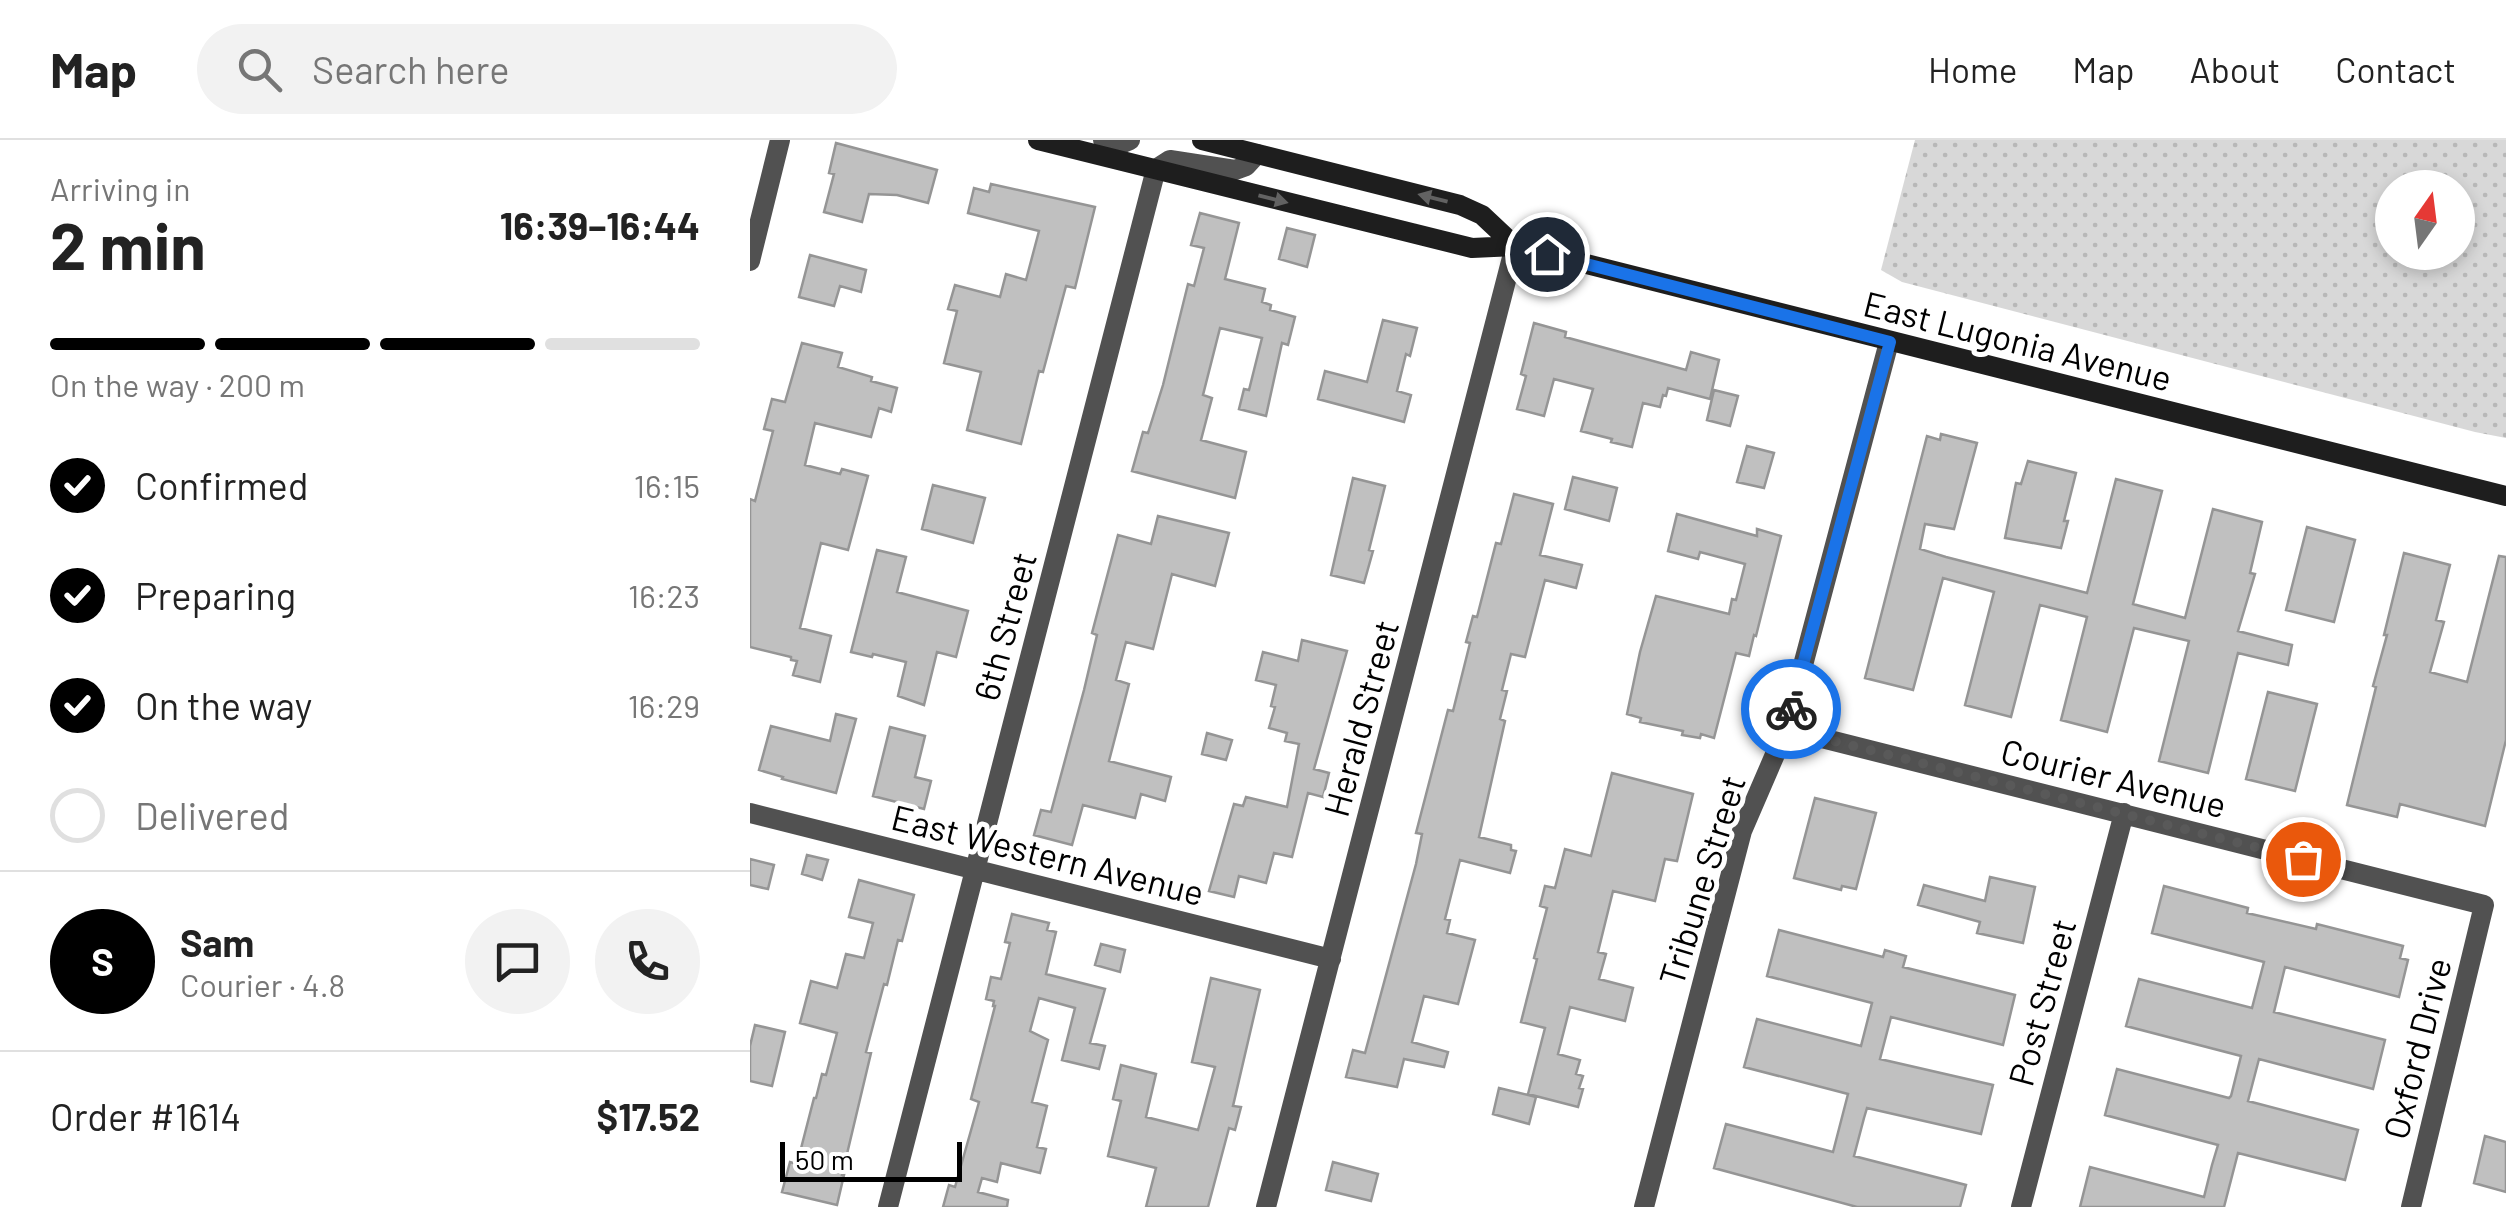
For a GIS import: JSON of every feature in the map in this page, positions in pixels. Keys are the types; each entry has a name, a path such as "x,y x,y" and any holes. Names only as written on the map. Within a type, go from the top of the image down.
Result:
{"main road":[{"name":"East Lugonia Avenue","path":"1042,140 1472,248 1515,246 2506,496"},
{"name":"East Lugonia Avenue","path":"1202,140 1460,204 1482,215 1515,246"}],"street":[{"path":"750,261 780,140"},
{"path":"1104,140 1123,144 1130,140"},
{"path":"1156,169 1170,160 1235,170 1246,166 1257,154"},
{"name":"6th Street","path":"888,1207 1156,169"},
{"name":"Herald Street","path":"1266,1207 1515,246"},
{"name":"Tribune Street","path":"1644,1207 1742,832 1786,729 1890,342"},
{"name":"Courier Avenue","path":"1786,729 2484,905"},
{"name":"East Western Avenue","path":"750,813 1331,959"},
{"name":"Post Street","path":"2022,1207 2124,813"},
{"name":"Oxford Drive","path":"2410,1207 2484,905"}],"shaded area":[{"path":"1915,140 2506,140 2506,438 2475,432 1902,282 1881,270"}],"building":[{"path":"836,143 937,170 928,203 897,195 869,194 862,222 824,212 834,174 829,173"},
{"path":"991,184 1095,207 1075,288 1066,286 1021,444 967,430 981,372 944,363 957,311 948,309 955,285 1000,297 1006,274 1026,280 1039,231 968,213 974,188 989,192"},
{"path":"1200,213 1239,223 1225,279 1265,289 1262,302 1271,305 1270,310 1295,317 1288,345 1282,343 1266,416 1239,409 1244,389 1249,390 1262,338 1220,328 1203,395 1212,398 1201,440 1246,452 1235,498 1132,471 1163,385 1188,284 1194,286 1204,248 1191,245"},
{"path":"1287,228 1315,235 1307,267 1279,259"},
{"path":"810,255 866,270 861,292 840,286 834,306 799,297"},
{"path":"1383,320 1417,328 1397,391 1411,395 1404,422 1318,399 1325,371 1367,382"},
{"path":"1534,323 1566,332 1565,337 1686,370 1691,352 1719,360 1710,399 1668,388 1660,407 1643,403 1632,447 1581,431 1593,389 1554,379 1544,416 1517,409"},
{"path":"802,343 842,353 838,367 897,388 891,412 879,408 871,437 815,423 805,465 868,476 848,550 821,543 800,628 831,636 820,682 793,675 797,661 791,657 750,647 750,499 755,501 773,431 764,429 772,399 785,402"},
{"path":"1714,390 1738,396 1730,426 1707,420"},
{"path":"1941,434 1977,443 1954,529 1925,524 1920,549 1946,557 2087,593 2116,479 2162,491 2133,604 2185,618 2213,509 2262,522 2250,573 2255,574 2238,631 2292,645 2288,665 2238,653 2208,773 2159,761 2189,641 2134,628 2107,732 2061,720 2087,617 2040,605 2011,717 1965,705 1994,592 1943,578 1913,690 1865,678 1927,436 1940,440"},
{"path":"1747,446 1774,453 1764,488 1737,482"},
{"path":"2028,461 2076,473 2061,548 2005,538 2016,483 2021,484"},
{"path":"1573,477 1617,488 1609,521 1565,509"},
{"path":"1353,478 1385,486 1364,583 1331,575"},
{"path":"933,485 985,498 973,543 922,529"},
{"path":"1514,494 1553,504 1540,555 1582,565 1576,588 1545,580 1525,657 1511,654 1502,690 1507,691 1500,719 1505,721 1479,837 1511,845 1511,850 1516,851 1510,873 1460,860 1445,919 1450,920 1447,933 1475,940 1458,1004 1424,996 1412,1042 1448,1052 1444,1067 1404,1059 1397,1087 1346,1077 1353,1050 1365,1053 1416,864 1422,834 1416,833 1448,710 1453,711 1470,643 1466,642 1473,616 1477,617 1496,543 1501,544"},
{"path":"1677,514 1757,536 1757,529 1781,536 1756,636 1749,656 1736,653 1714,738 1682,735 1683,731 1640,722 1641,718 1627,714 1656,596 1729,614 1745,564 1700,552 1698,559 1668,551"},
{"path":"1158,516 1229,533 1215,586 1172,574 1153,649 1126,642 1116,680 1129,684 1109,761 1171,777 1165,801 1141,794 1135,818 1083,805 1072,845 1034,835 1041,810 1051,812 1084,690 1097,635 1092,633 1118,535 1151,544"},
{"path":"2307,527 2355,540 2334,622 2286,610"},
{"path":"877,550 906,557 897,592 968,611 956,657 937,652 924,705 898,696 906,662 851,652"},
{"path":"2404,553 2450,565 2436,620 2444,622 2430,672 2467,682 2499,556 2506,557 2506,740 2485,826 2400,804 2397,817 2347,805"},
{"path":"1302,640 1347,651 1314,769 1329,773 1323,797 1308,793 1292,857 1274,853 1266,883 1239,876 1234,897 1209,891 1234,804 1243,806 1246,797 1287,807 1299,744 1285,741 1287,733 1269,728 1276,685 1256,680 1263,652 1298,661"},
{"path":"2268,692 2317,704 2295,791 2246,779"},
{"path":"836,714 856,719 836,793 759,770 771,726 830,741"},
{"path":"890,727 925,736 915,777 931,781 924,809 873,796"},
{"path":"1207,733 1232,740 1226,760 1202,754"},
{"path":"1612,773 1693,794 1677,861 1665,859 1655,901 1613,891 1598,952 1606,954 1599,979 1633,988 1625,1021 1570,1007 1558,1054 1580,1060 1576,1074 1583,1076 1579,1088 1583,1089 1578,1107 1528,1094 1545,1028 1521,1022 1547,908 1540,906 1545,886 1555,888 1565,849 1591,856"},
{"path":"1815,798 1876,813 1856,889 1842,886 1841,890 1794,878"},
{"path":"807,855 828,860 822,880 802,874"},
{"path":"750,859 774,865 768,889 750,885"},
{"path":"1990,877 2035,887 2023,943 1977,933 1980,922 1918,905 1924,885 1985,901"},
{"path":"859,880 914,895 866,1052 871,1053 837,1205 782,1192 790,1162 797,1164 814,1098 822,1074 826,1075 837,1033 800,1023 811,981 837,988 846,954 864,958 873,923 849,917"},
{"path":"2164,886 2248,908 2247,913 2316,929 2317,924 2403,946 2400,958 2408,960 2399,997 2285,967 2274,1012 2385,1040 2373,1089 2259,1059 2248,1101 2358,1130 2345,1180 2238,1153 2224,1207 2080,1207 2090,1167 2204,1197 2218,1145 2105,1115 2117,1069 2231,1096 2241,1056 2126,1026 2139,979 2252,1008 2264,962 2152,933"},
{"path":"1012,914 1049,923 1047,930 1056,932 1046,974 1105,989 1090,1043 1105,1046 1099,1069 1062,1060 1075,1008 1039,998 1030,1031 1048,1040 1032,1102 1047,1106 1037,1147 1046,1149 1040,1173 1001,1163 997,1182 982,1178 978,1192 1008,1200 1007,1207 943,1207 949,1185 955,1187 979,1102 971,1099 995,1006 994,1001 986,999 991,977 1001,979"},
{"path":"1779,930 1883,957 1885,950 1906,956 1903,967 2015,995 2003,1045 1891,1017 1880,1059 1993,1085 1981,1134 1867,1108 1854,1156 1966,1185 1960,1207 1857,1207 1714,1168 1726,1124 1833,1152 1848,1094 1744,1067 1757,1019 1861,1046 1872,1003 1767,976"},
{"path":"1101,944 1125,950 1120,972 1095,965"},
{"path":"1211,978 1260,990 1233,1106 1241,1107 1235,1130 1229,1128 1208,1207 1146,1207 1156,1168 1108,1156 1121,1101 1113,1099 1121,1065 1156,1074 1146,1117 1198,1130 1215,1067 1192,1062"},
{"path":"755,1025 785,1032 772,1086 750,1081 750,1046"},
{"path":"1499,1088 1536,1097 1529,1124 1493,1114"},
{"path":"2485,1136 2506,1142 2506,1192 2474,1183"},
{"path":"1333,1162 1378,1174 1371,1201 1326,1190"}],"way so far":[{"path":"1791,709 1786,729 2303,859"}],"route":[{"path":"1547,254 1890,342 1791,709"}]}
